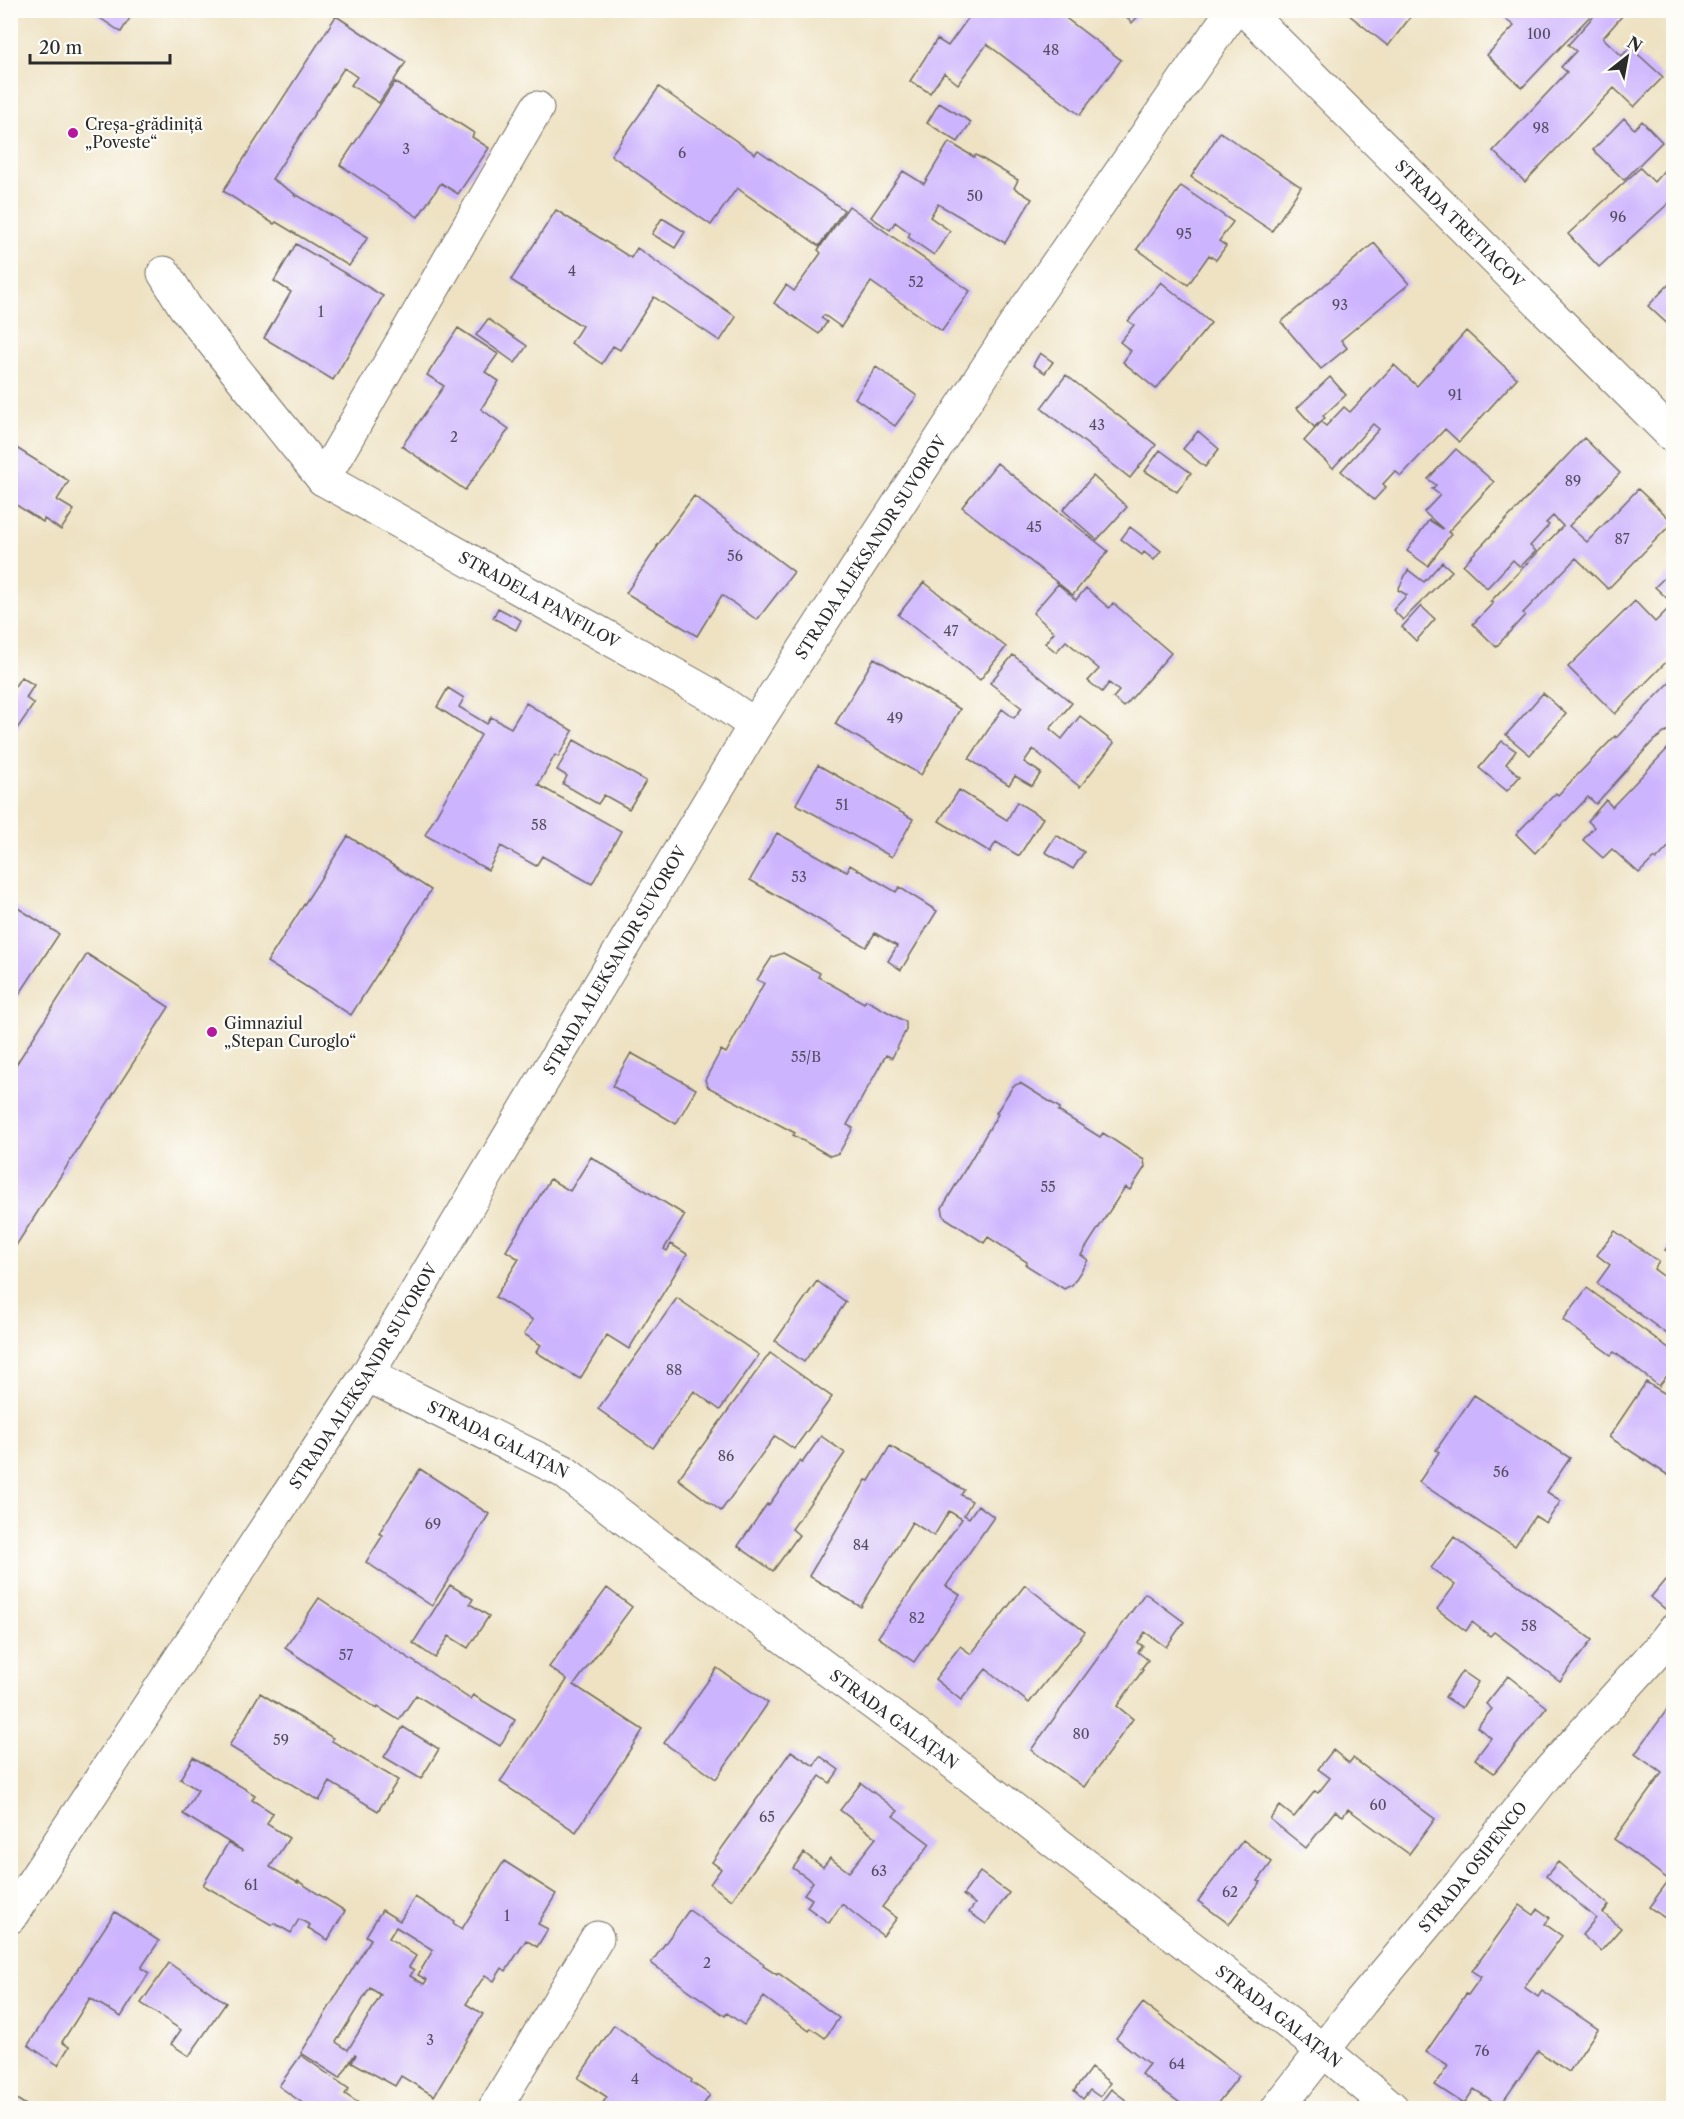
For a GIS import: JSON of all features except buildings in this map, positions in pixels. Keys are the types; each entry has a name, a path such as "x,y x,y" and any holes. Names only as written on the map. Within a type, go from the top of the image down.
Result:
{"street":[{"name":"STRADA ALEKSANDR SUVOROV","path":"13,1910 367,1375 754,725 1017,322 1233,10"},
{"name":"STRADA TRETIACOV","path":"1245,10 1674,437"},
{"path":"323,479 537,108"},
{"name":"STRADELA PANFILOV","path":"164,273 185,307 323,479 709,694 754,725"},
{"name":"STRADA GALAȚAN","path":"367,1375 563,1471 659,1545 946,1757 1324,2051 1392,2109"},
{"name":"STRADA OSIPENCO","path":"1278,2109 1361,2002 1460,1884 1545,1776 1674,1630"},
{"path":"495,2109 597,1938"}],"place":[{"name":"Creșa-grădiniță „Poveste“","path":"73,133"},
{"name":"Gimnaziul „Stepan Curoglo“","path":"212,1032"}]}
